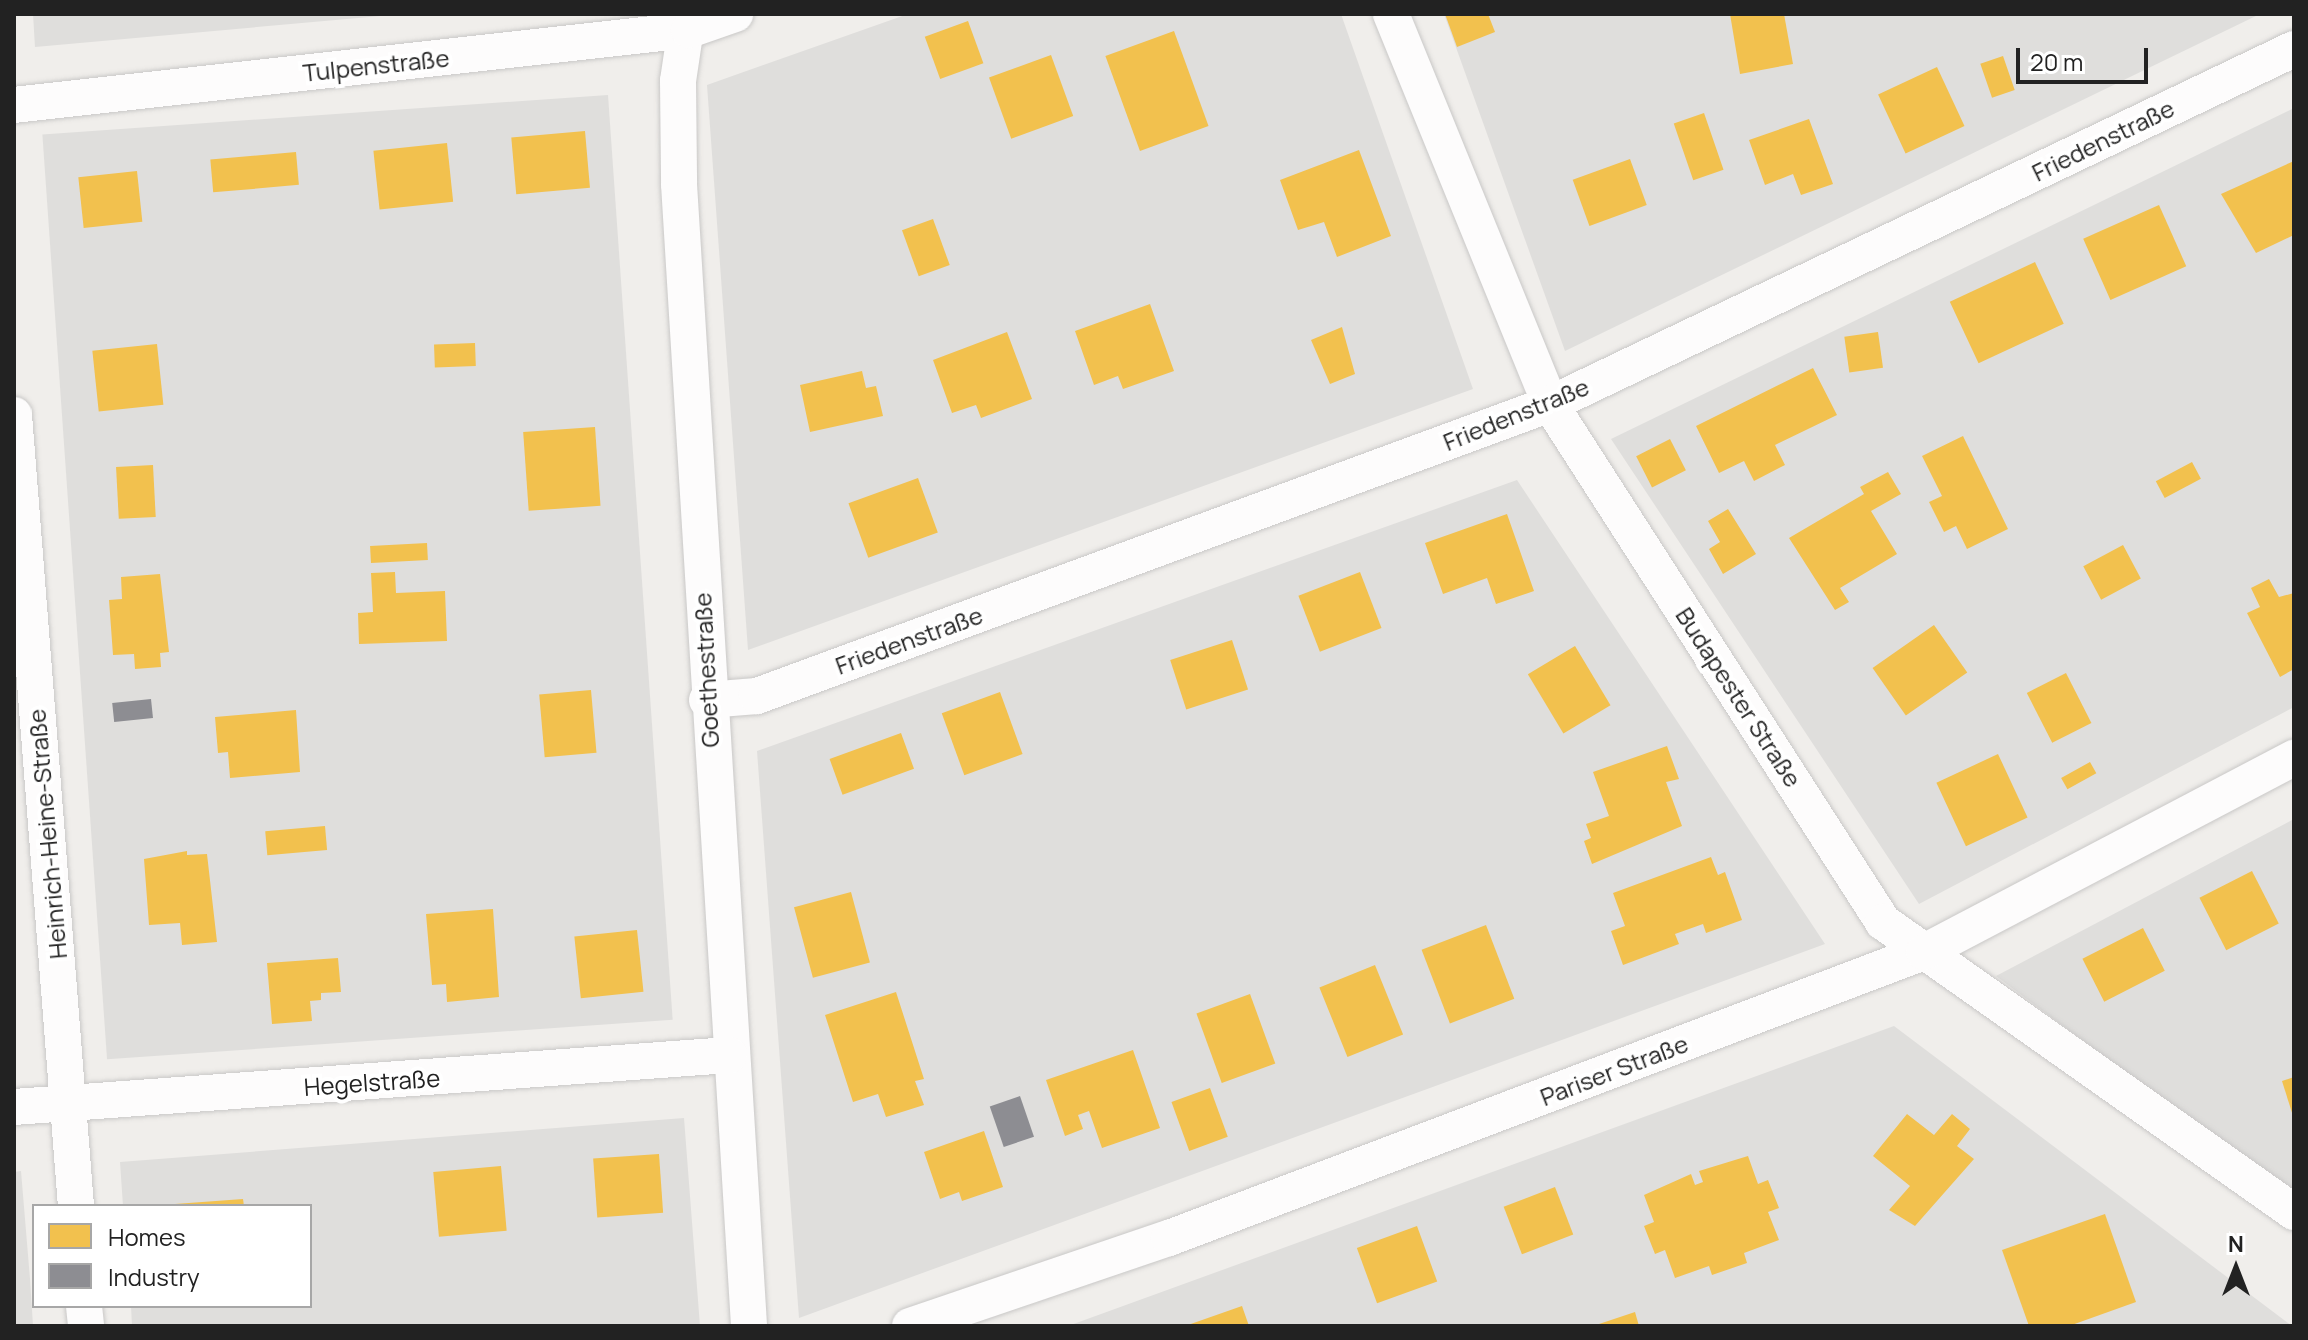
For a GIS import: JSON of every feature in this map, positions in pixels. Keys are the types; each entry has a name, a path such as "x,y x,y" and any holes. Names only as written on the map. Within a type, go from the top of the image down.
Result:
{"street":[{"name":"Tulpenstraße","path":"14,105 735,14"},
{"name":"Budapester Straße","path":"1391,14 1550,404 1883,922 2294,1212"},
{"name":"Goethestraße","path":"689,22 678,81 679,184 707,700 749,1326"},
{"name":"Friedenstraße","path":"707,700 757,696 1550,404 2294,49"},
{"name":"Heinrich-Heine-Straße","path":"14,415 76,1204"},
{"name":"Pariser Straße","path":"910,1326 1169,1238 1924,952 2294,758"},
{"name":"Hegelstraße","path":"14,1107 729,1055"}],"shaded area":[{"path":"33,14 403,14 35,47"},
{"path":"908,14 1341,14 1473,389 748,650 707,85"},
{"path":"1444,14 2260,14 1565,351"},
{"path":"608,95 673,1020 107,1059 42,135"},
{"path":"2294,108 2294,707 1919,904 1611,439"},
{"path":"1517,480 1825,944 799,1318 757,751"},
{"path":"2294,819 2294,1198 1996,976"},
{"path":"1894,1026 2292,1326 1068,1326"},
{"path":"684,1118 700,1326 132,1326 131,1308 312,1308 312,1204 123,1204 120,1162"},
{"path":"21,1171 33,1326 14,1326 14,1172"}],"building: Homes":[{"path":"1445,14 1488,14 1495,32 1457,47"},
{"path":"1730,14 1784,14 1793,64 1740,74"},
{"path":"968,21 983,63 940,79 925,37"},
{"path":"1174,31 1209,126 1140,151 1105,56"},
{"path":"1051,55 1073,116 1011,139 989,78"},
{"path":"2003,56 2015,90 1992,98 1980,64"},
{"path":"1937,67 1964,126 1906,153 1878,94"},
{"path":"1704,113 1724,170 1693,180 1674,123"},
{"path":"1809,119 1833,184 1801,195 1793,174 1765,185 1749,140"},
{"path":"585,131 590,188 516,194 511,137"},
{"path":"447,143 453,202 380,209 373,151"},
{"path":"1359,150 1391,236 1337,257 1324,222 1298,230 1280,180"},
{"path":"296,152 299,185 213,192 210,159"},
{"path":"1630,159 1647,205 1589,226 1573,180"},
{"path":"2294,161 2294,235 2256,253 2221,194"},
{"path":"137,171 142,222 84,228 78,177"},
{"path":"2159,205 2186,266 2110,300 2083,239"},
{"path":"933,219 950,265 919,276 902,230"},
{"path":"2035,262 2064,324 1979,363 1950,302"},
{"path":"1150,304 1174,371 1123,389 1118,376 1094,385 1075,331"},
{"path":"1342,327 1355,374 1330,384 1311,340"},
{"path":"1007,332 1032,399 981,418 976,405 952,413 933,360"},
{"path":"1878,332 1883,368 1849,372 1844,337"},
{"path":"475,343 476,366 435,367 434,344"},
{"path":"157,344 163,405 99,411 92,351"},
{"path":"1813,368 1837,415 1775,445 1785,465 1754,481 1744,461 1719,473 1696,426"},
{"path":"862,371 866,388 876,386 883,416 810,432 800,385"},
{"path":"595,427 601,506 529,511 523,432"},
{"path":"1963,436 2008,529 1967,549 1956,526 1944,532 1929,502 1942,496 1922,456"},
{"path":"1670,439 1686,470 1652,487 1636,456"},
{"path":"2192,462 2201,479 2165,498 2156,481"},
{"path":"153,465 156,517 119,519 116,467"},
{"path":"1888,472 1901,494 1871,511 1897,554 1840,588 1849,602 1835,610 1789,538 1864,494 1860,487"},
{"path":"918,478 938,533 868,558 848,503"},
{"path":"1728,509 1756,554 1723,574 1709,549 1720,542 1708,521"},
{"path":"1507,514 1534,591 1496,604 1487,578 1443,594 1425,543"},
{"path":"427,543 428,560 371,563 370,546"},
{"path":"2123,545 2141,579 2101,600 2083,566"},
{"path":"395,572 396,593 445,591 447,641 359,644 358,613 373,612 371,573"},
{"path":"1360,572 1382,628 1320,652 1298,596"},
{"path":"160,574 169,652 160,653 161,667 135,669 134,654 113,655 109,600 122,599 121,577"},
{"path":"2269,579 2279,597 2294,593 2294,669 2280,677 2247,613 2260,607 2251,588"},
{"path":"1934,625 1967,673 1906,716 1873,668"},
{"path":"1232,640 1248,689 1186,710 1170,660"},
{"path":"1575,646 1611,705 1563,733 1528,674"},
{"path":"2066,673 2091,723 2052,743 2027,693"},
{"path":"591,690 596,753 545,757 539,695"},
{"path":"1000,692 1023,754 964,775 942,713"},
{"path":"296,710 300,772 230,778 228,752 218,753 215,717"},
{"path":"901,733 914,769 843,795 830,759"},
{"path":"1667,746 1679,779 1666,782 1682,826 1592,864 1584,841 1591,838 1586,824 1609,816 1593,772"},
{"path":"1998,754 2028,817 1966,846 1936,783"},
{"path":"2090,762 2096,773 2067,789 2061,778"},
{"path":"325,826 327,850 267,855 265,831"},
{"path":"187,851 187,855 207,854 217,942 182,945 180,923 149,925 144,859"},
{"path":"1711,857 1718,875 1725,872 1742,920 1706,933 1703,924 1675,934 1679,944 1623,965 1611,931 1625,926 1613,893"},
{"path":"2252,871 2279,924 2226,950 2199,898"},
{"path":"851,892 870,963 813,978 794,907"},
{"path":"493,909 499,997 447,1002 446,984 432,985 426,914"},
{"path":"1486,925 1514,999 1450,1023 1422,950"},
{"path":"2143,928 2165,971 2104,1002 2082,959"},
{"path":"637,930 643,992 581,998 574,937"},
{"path":"338,958 341,992 321,993 321,1000 310,1001 312,1021 272,1024 267,963"},
{"path":"1375,965 1403,1035 1347,1057 1319,987"},
{"path":"896,992 924,1079 915,1081 924,1105 886,1117 878,1094 853,1102 825,1015"},
{"path":"1250,994 1275,1064 1222,1083 1196,1013"},
{"path":"1133,1050 1160,1128 1102,1148 1089,1111 1078,1115 1083,1129 1065,1136 1046,1080"},
{"path":"2294,1077 2294,1116 2293,1116 2282,1081"},
{"path":"1210,1088 1228,1137 1189,1151 1171,1102"},
{"path":"1907,1114 1934,1135 1952,1114 1970,1129 1957,1146 1974,1159 1915,1226 1889,1210 1910,1186 1873,1156"},
{"path":"984,1131 1003,1187 962,1201 959,1192 940,1199 924,1152"},
{"path":"659,1154 663,1213 597,1217 593,1159"},
{"path":"1748,1156 1758,1184 1768,1180 1779,1208 1768,1212 1779,1240 1744,1253 1747,1263 1712,1275 1709,1266 1675,1278 1665,1250 1655,1254 1644,1226 1654,1222 1644,1195 1691,1174 1695,1185 1703,1182 1699,1171"},
{"path":"501,1166 507,1231 439,1237 433,1172"},
{"path":"1555,1187 1573,1235 1522,1254 1504,1207"},
{"path":"243,1199 244,1204 175,1204"},
{"path":"2105,1214 2136,1302 2069,1326 2029,1326 2002,1250"},
{"path":"1417,1226 1437,1281 1377,1303 1357,1248"},
{"path":"1242,1306 1249,1326 1185,1326"},
{"path":"1635,1312 1639,1326 1596,1326 1596,1325"}],"building: Industry":[{"path":"151,699 153,718 114,722 112,703"},
{"path":"1020,1096 1034,1137 1004,1147 990,1106"}]}
